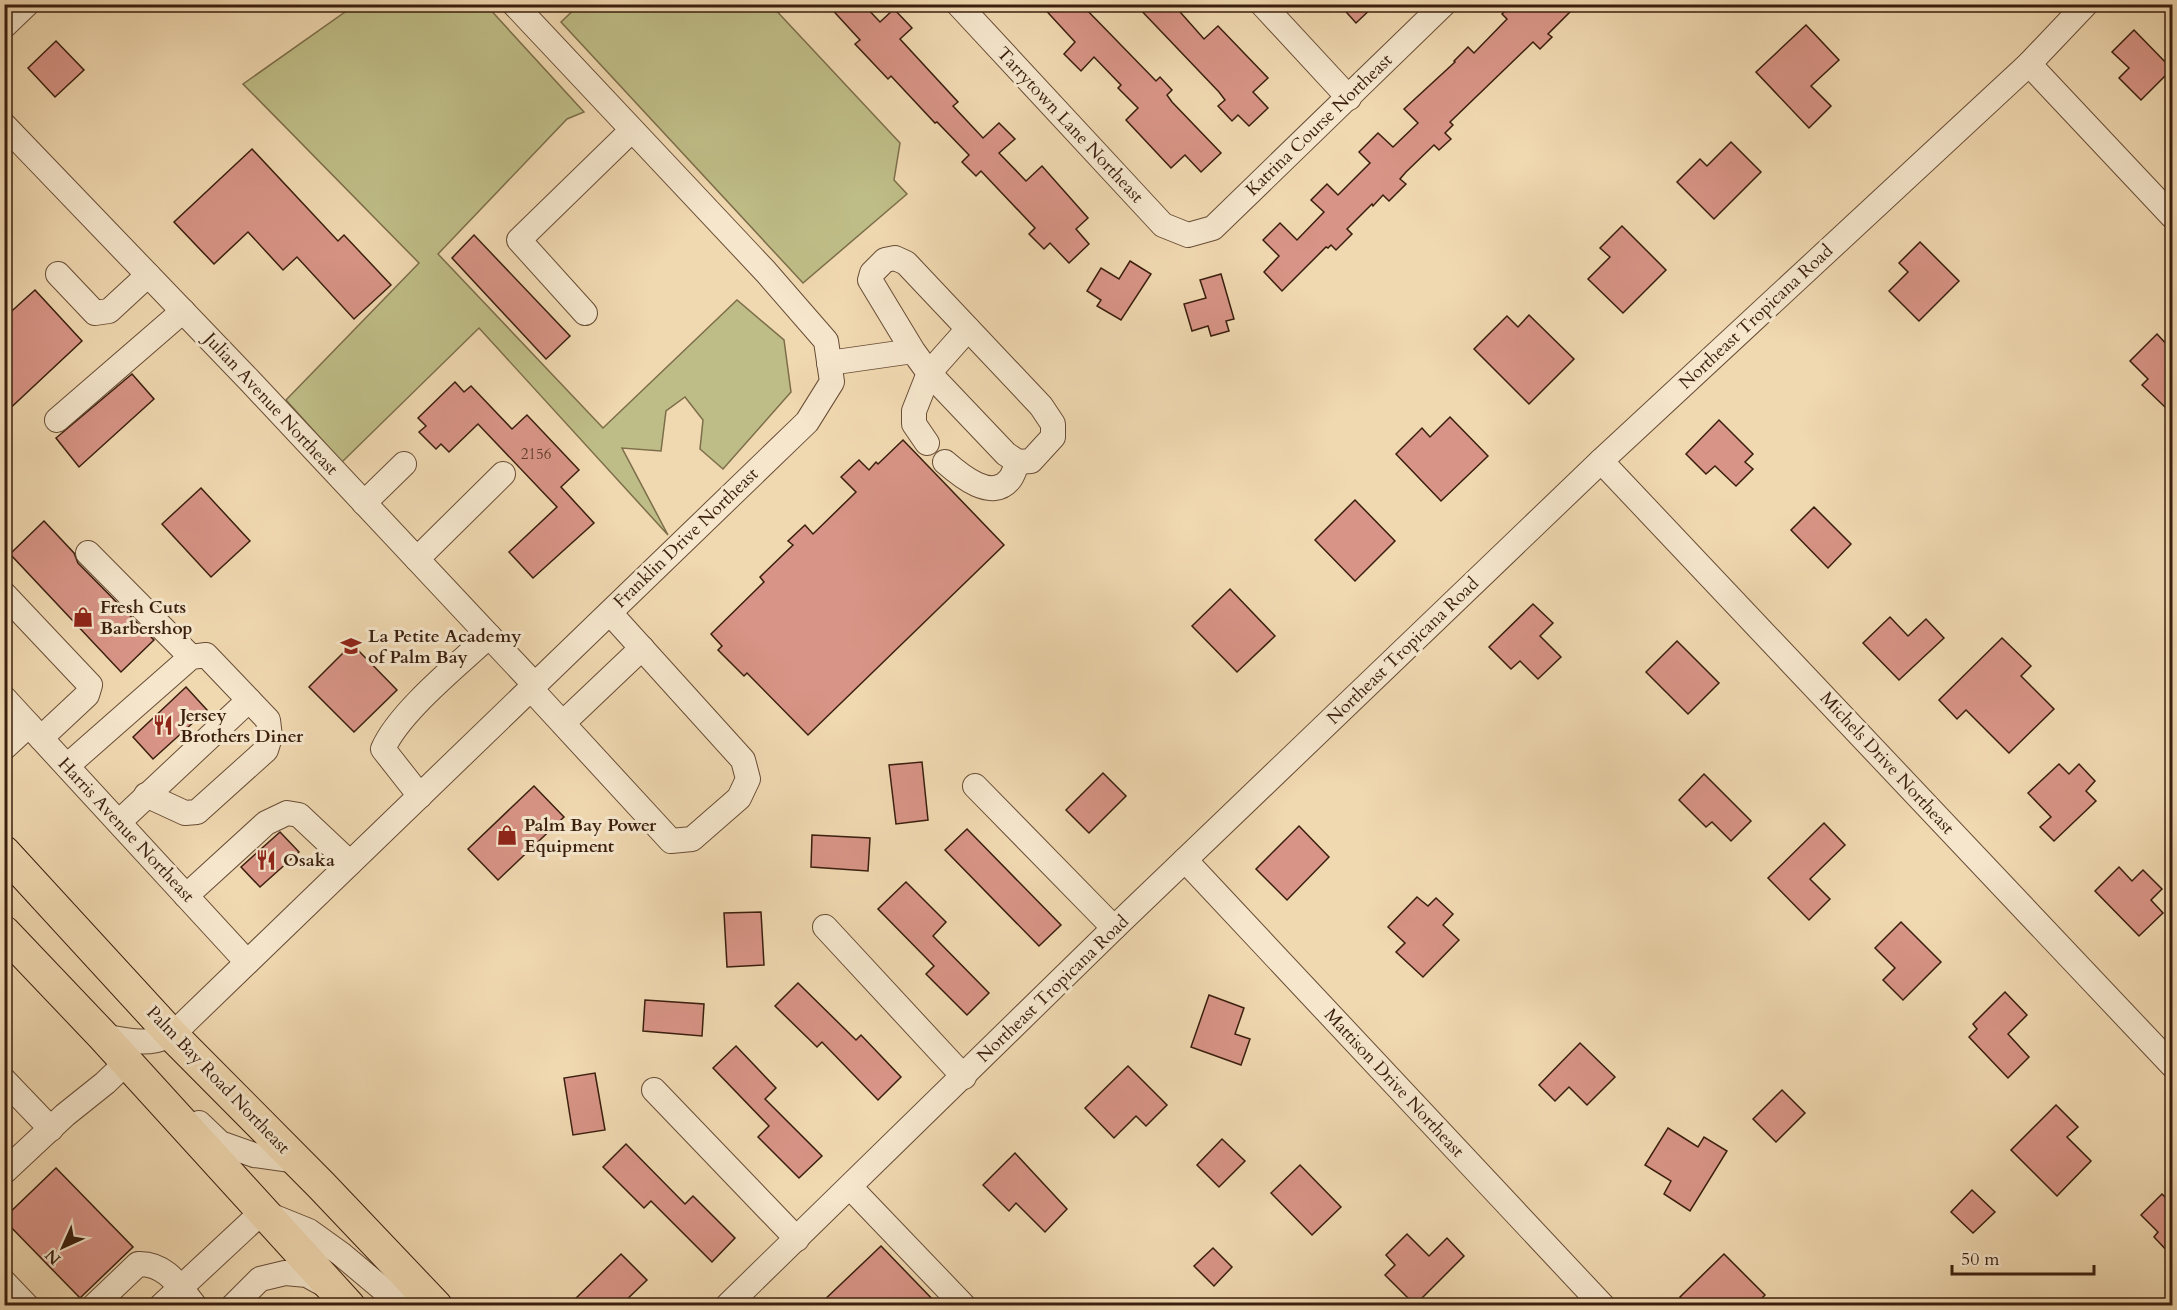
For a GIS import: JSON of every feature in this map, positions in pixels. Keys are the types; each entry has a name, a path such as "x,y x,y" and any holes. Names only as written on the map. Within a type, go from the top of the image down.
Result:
{"main road":[{"name":"Palm Bay Road Northeast","path":"4,852 172,1035 298,1161 436,1305"},
{"path":"4,932 103,1036 341,1297"}],"street":[{"path":"4,26 27,4"},
{"name":"Franklin Drive Northeast","path":"172,1035 807,422 832,382 826,341 766,272 514,4"},
{"name":"Tarrytown Lane Northeast","path":"958,4 1163,225 1188,236"},
{"path":"1262,4 1348,98"},
{"name":"Katrina Course Northeast","path":"1188,236 1213,228 1444,4"},
{"name":"Northeast Tropicana Road","path":"727,1305 964,1077 1114,928 1601,461 2029,64 2086,4"},
{"path":"2029,64 2172,216"},
{"name":"Julian Avenue Northeast","path":"4,125 489,636 563,723 671,841 692,840 739,798 748,779 743,759 642,648"},
{"path":"585,313 519,240 632,130"},
{"path":"895,258 906,263 968,329 1041,406 1053,424 1053,437 1031,460 1018,462 1006,454 929,373 870,280 872,273 885,261 895,258"},
{"path":"58,274 95,313 109,311 148,275"},
{"path":"57,420 183,311"},
{"path":"927,443 914,424 914,411 929,373 968,329"},
{"path":"829,363 913,351"},
{"name":"Michels Drive Northeast","path":"1601,461 2172,1065"},
{"path":"945,462 976,485 993,489 1003,485 1011,478 1018,462"},
{"path":"364,503 404,464"},
{"path":"417,559 503,474"},
{"path":"88,553 191,657"},
{"path":"4,594 90,685 87,695 35,731 4,748"},
{"path":"563,723 642,648 610,613"},
{"path":"420,796 383,749 389,734 419,702 489,636"},
{"path":"67,766 191,657 206,655 268,720 270,737 266,750 196,812 185,813 146,795"},
{"name":"Harris Avenue Northeast","path":"4,698 248,962"},
{"path":"119,822 249,700"},
{"path":"975,786 1114,928"},
{"path":"186,896 266,823 287,813 299,815 350,863"},
{"name":"Mattison Drive Northeast","path":"1185,860 1603,1305"},
{"path":"825,927 964,1077"},
{"path":"103,1036 138,1043 162,1040 172,1035"},
{"path":"4,1172 65,1114 105,1083 127,1062"},
{"path":"4,1080 51,1129"},
{"path":"654,1090 796,1239"},
{"path":"168,1107 198,1121 220,1143 254,1155 298,1161"},
{"path":"850,1187 964,1305"},
{"path":"161,1305 188,1296 262,1212 309,1231 341,1254 397,1301 408,1305"},
{"path":"94,1305 138,1264 160,1267 188,1296"},
{"path":"233,1305 260,1279 285,1273 307,1275 341,1297"},
{"path":"4,1282 25,1305"}],"shaded area":[{"path":"355,5 486,5 584,112 567,119 438,254 603,428 737,300 784,340 791,392 723,469 700,449 703,420 685,397 666,411 661,451 622,448 668,535 479,328 342,462 286,400 419,263 243,84"},
{"path":"579,5 771,5 900,143 894,180 907,194 803,283 561,22"}],"building":[{"path":"827,4 863,4 880,22 894,9 912,28 900,39 958,102 953,106 983,138 999,123 1015,139 999,153 1026,181 1042,166 1088,218 1076,229 1089,244 1069,263 1050,243 1044,249 1029,234 1035,228 981,171 976,176 962,162 969,155 891,76 888,79 855,44 860,40"},
{"path":"1040,4 1081,4 1156,81 1160,77 1172,90 1167,95 1172,102 1221,153 1201,172 1185,155 1171,168 1126,120 1138,108 1118,88 1121,85 1094,57 1081,71 1064,54 1075,42"},
{"path":"1135,4 1173,4 1204,39 1218,26 1268,78 1253,92 1268,108 1249,126 1238,115 1232,121 1218,106 1225,100 1219,92"},
{"path":"1339,4 1376,4 1356,23"},
{"path":"1512,4 1578,4 1548,34 1552,37 1540,49 1533,42 1450,122 1453,125 1445,133 1451,139 1439,150 1434,145 1406,172 1400,179 1406,184 1389,201 1383,195 1373,206 1372,204 1347,229 1352,234 1336,250 1331,245 1326,247 1282,291 1264,272 1279,256 1263,240 1280,223 1297,240 1324,212 1311,200 1327,184 1338,195 1370,163 1359,152 1378,133 1393,147 1418,123 1404,109 1468,47 1474,53 1507,19 1502,14"},
{"path":"1806,25 1839,60 1811,86 1831,106 1809,128 1756,72"},
{"path":"2134,30 2172,69 2141,100 2119,78 2129,68 2112,52"},
{"path":"56,41 84,70 55,97 28,68"},
{"path":"1731,142 1761,172 1714,219 1677,182 1700,159 1707,166"},
{"path":"252,149 338,241 344,235 391,285 354,319 297,257 283,270 248,232 214,264 174,222"},
{"path":"1622,226 1666,270 1623,313 1588,279 1610,257 1600,248"},
{"path":"474,235 570,336 546,359 452,258"},
{"path":"1920,242 1959,281 1919,321 1889,291 1908,272 1899,263"},
{"path":"1130,261 1151,274 1121,320 1097,306 1101,300 1087,291 1101,268 1119,279"},
{"path":"1221,274 1234,319 1226,321 1229,331 1211,336 1208,326 1192,331 1184,304 1206,298 1200,280"},
{"path":"35,290 82,341 4,414 4,318"},
{"path":"1529,315 1574,359 1529,404 1474,349 1507,316 1518,327"},
{"path":"2157,334 2172,350 2172,399 2165,407 2142,385 2148,379 2130,361"},
{"path":"132,374 154,399 79,467 56,438"},
{"path":"455,382 464,392 471,386 512,429 527,415 579,470 561,487 594,523 533,578 509,552 557,507 478,424 449,452 441,444 436,449 419,432 426,426 418,418"},
{"path":"1450,417 1488,456 1441,501 1396,454 1422,428 1430,437"},
{"path":"1719,420 1753,454 1745,462 1753,469 1736,486 1715,466 1706,474 1686,454"},
{"path":"903,440 1004,545 808,735 747,673 744,676 718,650 722,646 711,634 764,582 760,577 793,545 788,541 805,525 813,534 856,492 841,477 859,460 869,470"},
{"path":"201,488 250,541 211,577 162,524"},
{"path":"1355,500 1395,541 1355,581 1315,540"},
{"path":"1814,507 1851,544 1828,568 1791,530"},
{"path":"44,521 74,553 78,563 154,640 121,672 10,554"},
{"path":"1230,589 1275,636 1237,672 1192,626"},
{"path":"1533,604 1553,623 1540,636 1561,657 1538,679 1520,661 1511,669 1489,647"},
{"path":"1890,617 1908,636 1926,619 1944,638 1899,680 1863,643"},
{"path":"2002,638 2031,666 2021,676 2054,709 2009,753 1966,710 1957,719 1939,700"},
{"path":"1677,641 1719,683 1688,714 1646,672"},
{"path":"352,644 397,690 354,732 309,687"},
{"path":"186,687 207,710 153,759 133,737"},
{"path":"922,762 928,820 896,824 889,765"},
{"path":"2059,764 2069,774 2079,764 2095,781 2086,791 2096,801 2054,841 2040,827 2051,817 2028,793"},
{"path":"1103,773 1126,796 1089,833 1066,810"},
{"path":"1704,774 1751,821 1731,841 1712,822 1706,827 1679,800"},
{"path":"534,786 564,817 498,880 468,849"},
{"path":"1824,823 1845,845 1810,879 1830,899 1809,920 1768,878"},
{"path":"1299,826 1329,857 1287,900 1256,869"},
{"path":"967,829 1061,925 1039,946 945,850"},
{"path":"280,832 299,852 260,887 241,867"},
{"path":"812,835 870,838 868,871 811,867"},
{"path":"2119,867 2132,881 2143,870 2162,889 2151,900 2163,913 2139,936 2095,891"},
{"path":"906,882 946,922 933,936 989,993 967,1015 926,974 934,966 878,909"},
{"path":"1417,897 1428,906 1436,898 1453,914 1443,925 1459,940 1423,977 1396,952 1405,943 1388,927"},
{"path":"761,912 764,965 727,967 724,913"},
{"path":"1901,922 1941,962 1903,1000 1883,980 1895,968 1875,948"},
{"path":"798,983 856,1040 861,1035 901,1077 878,1100 822,1042 817,1047 775,1006"},
{"path":"2005,992 2027,1015 2008,1034 2029,1057 2008,1078 1969,1037 1977,1029 1973,1024"},
{"path":"1209,995 1244,1008 1235,1034 1250,1039 1241,1065 1191,1047"},
{"path":"645,1000 704,1004 702,1036 643,1031"},
{"path":"1580,1043 1615,1077 1587,1105 1569,1087 1555,1101 1539,1085"},
{"path":"736,1046 776,1088 765,1099 822,1156 799,1178 758,1137 769,1126 713,1068"},
{"path":"1128,1066 1167,1105 1146,1126 1136,1116 1114,1138 1085,1108"},
{"path":"595,1073 605,1130 573,1135 564,1078"},
{"path":"1782,1090 1805,1113 1776,1142 1753,1119"},
{"path":"2056,1105 2078,1127 2067,1137 2091,1161 2057,1196 2011,1150"},
{"path":"1668,1128 1698,1147 1704,1137 1727,1151 1690,1211 1664,1194 1671,1181 1645,1165"},
{"path":"1222,1139 1245,1161 1219,1187 1197,1165"},
{"path":"626,1144 685,1204 693,1196 735,1238 712,1262 651,1201 644,1208 603,1167"},
{"path":"1015,1153 1067,1209 1045,1232 1016,1203 1009,1211 983,1185"},
{"path":"1300,1165 1341,1207 1312,1235 1271,1193"},
{"path":"56,1168 133,1247 80,1298 4,1220"},
{"path":"1972,1190 1995,1212 1973,1233 1951,1212"},
{"path":"2162,1194 2172,1204 2172,1256 2154,1237 2158,1232 2141,1215"},
{"path":"1407,1234 1429,1256 1447,1238 1464,1256 1415,1305 1385,1275 1395,1265 1386,1255"},
{"path":"881,1246 938,1305 819,1305"},
{"path":"1213,1248 1232,1267 1214,1286 1194,1266"},
{"path":"621,1254 647,1280 621,1305 569,1305"},
{"path":"1724,1254 1765,1295 1755,1305 1689,1305 1680,1297"}],"place":[{"name":"Fresh Cuts Barbershop","path":"83,617"},
{"name":"La Petite Academy of Palm Bay","path":"351,646"},
{"name":"Jersey Brothers Diner","path":"163,725"},
{"name":"Palm Bay Power Equipment","path":"507,835"},
{"name":"Osaka","path":"266,860"}]}
